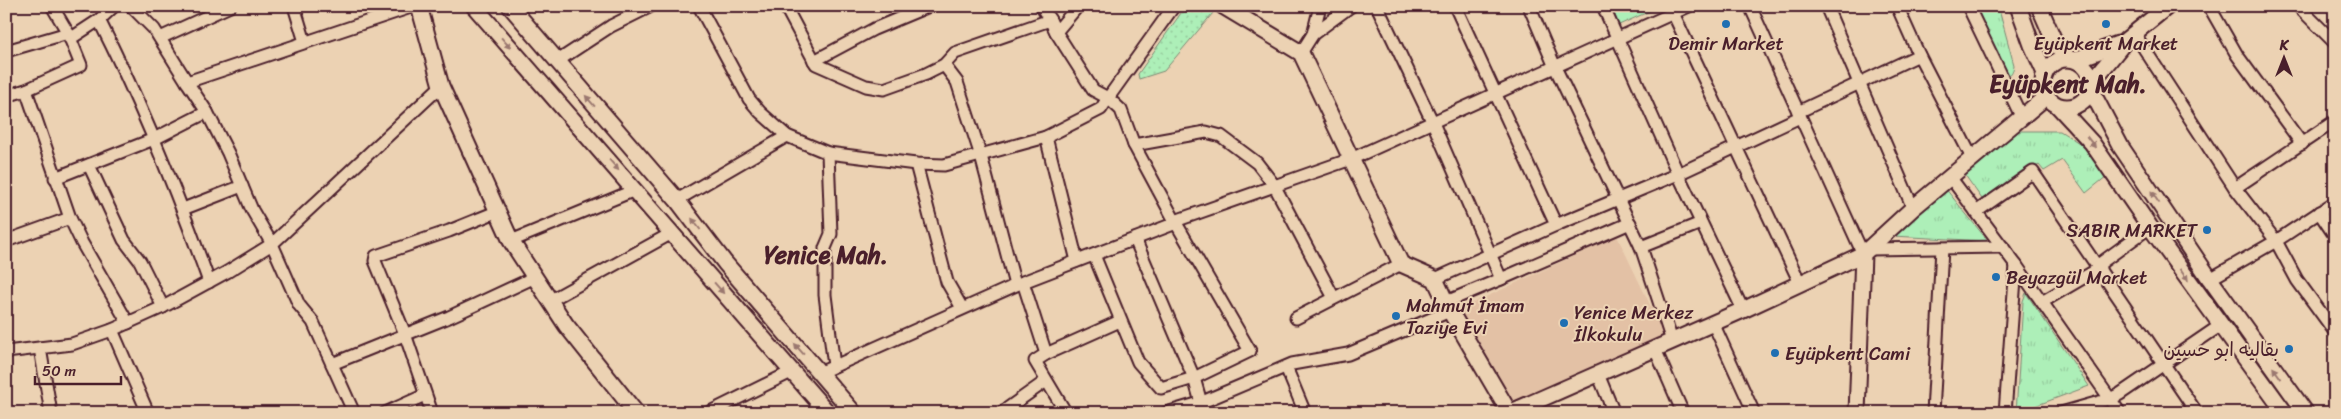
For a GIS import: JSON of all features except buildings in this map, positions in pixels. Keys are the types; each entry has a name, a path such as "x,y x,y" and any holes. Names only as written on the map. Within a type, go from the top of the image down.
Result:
{"main road":[{"path":"418,6 441,86 496,212 511,241 549,302 636,413"},
{"path":"474,6 828,413"},
{"path":"510,6 556,62 677,200 725,263 854,413"},
{"path":"1223,6 1301,53 1401,264 1436,279 1448,307 1509,413 1743,310 1866,251 1913,208 2021,116 2052,101 2074,107 2081,103 2091,86 2130,37"},
{"path":"2018,6 2045,74"},
{"path":"2039,6 2056,45 2072,60 2086,68 2091,86 2121,147 2210,279 2306,413"},
{"path":"2168,6 2130,37 2108,50 2072,60 2054,62 2045,74 2043,81 2052,101 2092,143 2150,228 2285,413"},
{"path":"1857,413 1866,251"}],"street":[{"path":"6,96 26,90 81,65 69,36 52,6"},
{"path":"6,51 69,36 99,20 114,6"},
{"path":"131,6 154,28 206,112 252,210 272,244 299,305 313,322 354,413"},
{"path":"160,38 230,6"},
{"path":"294,6 304,42"},
{"path":"187,82 414,6"},
{"path":"556,62 611,26 651,6"},
{"path":"699,6 750,99 760,112 787,136 828,153 916,164 944,165 1046,137 1101,109 1174,6"},
{"path":"785,6 814,61 866,86 884,89 944,65 955,53 1050,20"},
{"path":"814,61 884,25 929,6"},
{"path":"1041,6 1093,90 1108,98 1121,110 1134,145 1175,222 1250,351 1194,378 1161,388 1138,362 1094,255"},
{"path":"1056,32 1078,6"},
{"path":"1301,53 1313,34 1320,6"},
{"path":"1313,34 1351,6"},
{"path":"1377,6 1433,123 1490,256 1502,279"},
{"path":"1455,6 1556,225"},
{"path":"1529,6 1555,67 1641,247 1672,341"},
{"path":"1603,6 1678,174 1743,310"},
{"path":"1750,6 1799,115 1866,251 2003,247"},
{"path":"1826,6 1913,208"},
{"path":"1897,6 1919,55 1972,158"},
{"path":"1968,6 2021,116"},
{"path":"2209,6 2237,55 2302,144"},
{"path":"2298,6 2333,39"},
{"path":"820,373 1019,283 1274,185 1351,159 1682,9 1736,148 1800,283"},
{"path":"99,20 132,86 183,209 209,282"},
{"path":"2130,37 2235,188 2276,241 2297,280 2335,332"},
{"path":"1436,279 1736,148 1860,82 1919,55"},
{"path":"944,65 957,82 1019,283 1046,354"},
{"path":"6,352 72,344 112,330 163,307 272,244 441,86"},
{"path":"26,90 70,218 82,243 128,323"},
{"path":"55,178 154,139 206,112"},
{"path":"2235,188 2335,121"},
{"path":"1134,145 1199,132 1213,133 1221,136 1256,163 1274,185 1334,298"},
{"path":"677,200 787,136"},
{"path":"1046,137 1077,261"},
{"path":"828,153 831,234 825,248 825,295 834,366"},
{"path":"916,164 947,282 962,308"},
{"path":"89,165 124,240 140,261 163,307"},
{"path":"1976,212 2033,172 2099,266 2197,413"},
{"path":"1950,177 2016,265 2120,413"},
{"path":"183,209 242,186"},
{"path":"511,241 635,190"},
{"path":"2210,279 2276,241 2335,202"},
{"path":"432,413 405,334 375,261 376,256 449,232 496,212"},
{"path":"2319,212 2335,236"},
{"path":"6,241 70,218"},
{"path":"1166,413 1202,408 1286,367 1348,354 1448,307 1502,279 1630,223"},
{"path":"1641,247 1701,223"},
{"path":"2042,302 2099,266 2150,228"},
{"path":"549,302 672,233"},
{"path":"1135,239 1194,378 1202,408"},
{"path":"1933,413 1942,248"},
{"path":"1296,318 1401,264"},
{"path":"2005,413 2016,265"},
{"path":"332,364 533,278"},
{"path":"1066,413 1035,361 1046,354 1120,321"},
{"path":"1713,323 1754,413"},
{"path":"2061,413 2110,399 2221,325"},
{"path":"112,330 148,413"},
{"path":"40,348 51,413"},
{"path":"1654,349 1683,413"},
{"path":"1286,367 1305,413"},
{"path":"708,413 722,409 793,371"},
{"path":"1598,374 1614,413"},
{"path":"1001,413 1046,381"},
{"path":"385,413 425,395"}],"shaded area":[{"name":"Yenice Merkez İlkokulu","path":"1617,236 1666,338 1513,407 1460,309"}],"green space":[{"path":"1186,6 1203,6 1213,13 1164,71 1139,79 1138,74"},
{"path":"1611,6 1661,6 1619,25"},
{"path":"1974,6 1998,6 2014,65 2011,73 2005,77"},
{"path":"2016,131 2060,131 2089,149 2107,176 2086,193 2062,160 2044,171 2039,165 1984,202 1965,175"},
{"path":"1945,188 1988,241 1892,236"},
{"path":"2026,293 2089,386 2016,413 2023,301"}],"place":[{"name":"Demir Market","path":"1726,24"},
{"name":"Eyüpkent Market","path":"2106,24"},
{"name":"SABIR MARKET","path":"2207,230"},
{"name":"Beyazgül Market","path":"1996,277"},
{"name":"Mahmut İmam Taziye Evi","path":"1396,316"},
{"name":"Yenice Merkez İlkokulu","path":"1564,323"},
{"name":"بقاليه ابو حسين","path":"2289,349"},
{"name":"Eyüpkent Cami","path":"1775,353"}],"district":[{"name":"Eyüpkent Mah.","path":"2068,84"},
{"name":"Yenice Mah.","path":"826,255"}]}
